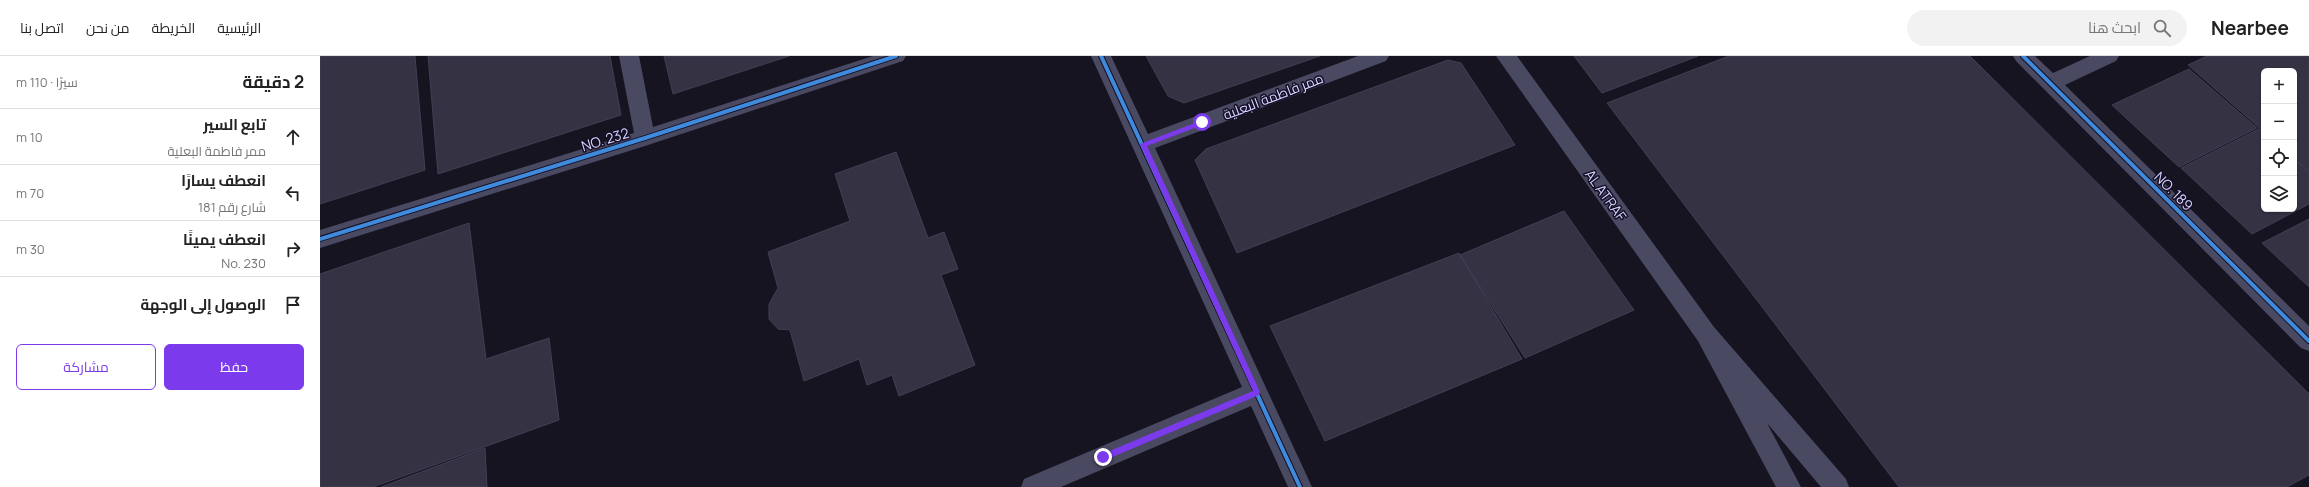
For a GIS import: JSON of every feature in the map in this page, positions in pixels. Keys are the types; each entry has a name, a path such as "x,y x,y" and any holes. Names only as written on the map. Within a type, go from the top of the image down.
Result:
{"street":[{"path":"629,56 645,138"},
{"name":"NO. 232","path":"320,239 645,138 896,56"},
{"path":"1101,56 1143,144 1300,487"},
{"name":"ممر فاطمة البعلية","path":"1143,144 1379,56"},
{"name":"AL ATRAF","path":"1506,56 1706,334 1837,487"},
{"name":"NO. 189","path":"2023,56 2309,341"},
{"path":"2050,83 2109,56"},
{"name":"AL ATRAF","path":"1706,334 1789,487"},
{"path":"1033,487 1257,392"}],"building":[{"path":"320,56 415,56 425,170 320,204"},
{"path":"428,56 610,56 621,115 438,174"},
{"path":"664,56 789,56 673,94"},
{"path":"1146,56 1320,56 1184,103 1168,96"},
{"path":"1574,56 1698,56 1602,93"},
{"path":"1729,56 1970,56 2309,394 2309,475 2287,487 1899,487 1607,103"},
{"path":"2207,56 2309,56 2309,171 2297,161 2297,68 2261,68 2261,129 2188,65"},
{"path":"1448,60 1461,63 1515,145 1237,253 1195,160 1206,149"},
{"path":"2189,69 2257,128 2179,167 2112,105"},
{"path":"2259,129 2261,131 2261,212 2294,212 2252,234 2181,168"},
{"path":"896,152 928,238 944,232 958,269 941,275 975,365 899,396 892,375 867,385 859,359 804,381 790,330 778,329 769,319 769,304 778,288 768,252 850,221 835,174"},
{"path":"2297,162 2309,172 2309,204 2297,210"},
{"path":"1564,211 1634,310 1525,358 1460,255"},
{"path":"2309,219 2309,287 2262,243"},
{"path":"469,223 486,359 549,338 559,420 373,487 320,487 320,274"},
{"path":"1459,253 1522,359 1325,441 1270,326"},
{"path":"485,448 487,487 381,487"}],"cycle path":[{"path":"320,239 645,138 896,56"},
{"path":"1101,56 1143,144 1300,487"},
{"path":"2023,56 2309,341"}],"route":[{"path":"1103,457 1257,392 1143,144 1202,122"}]}
